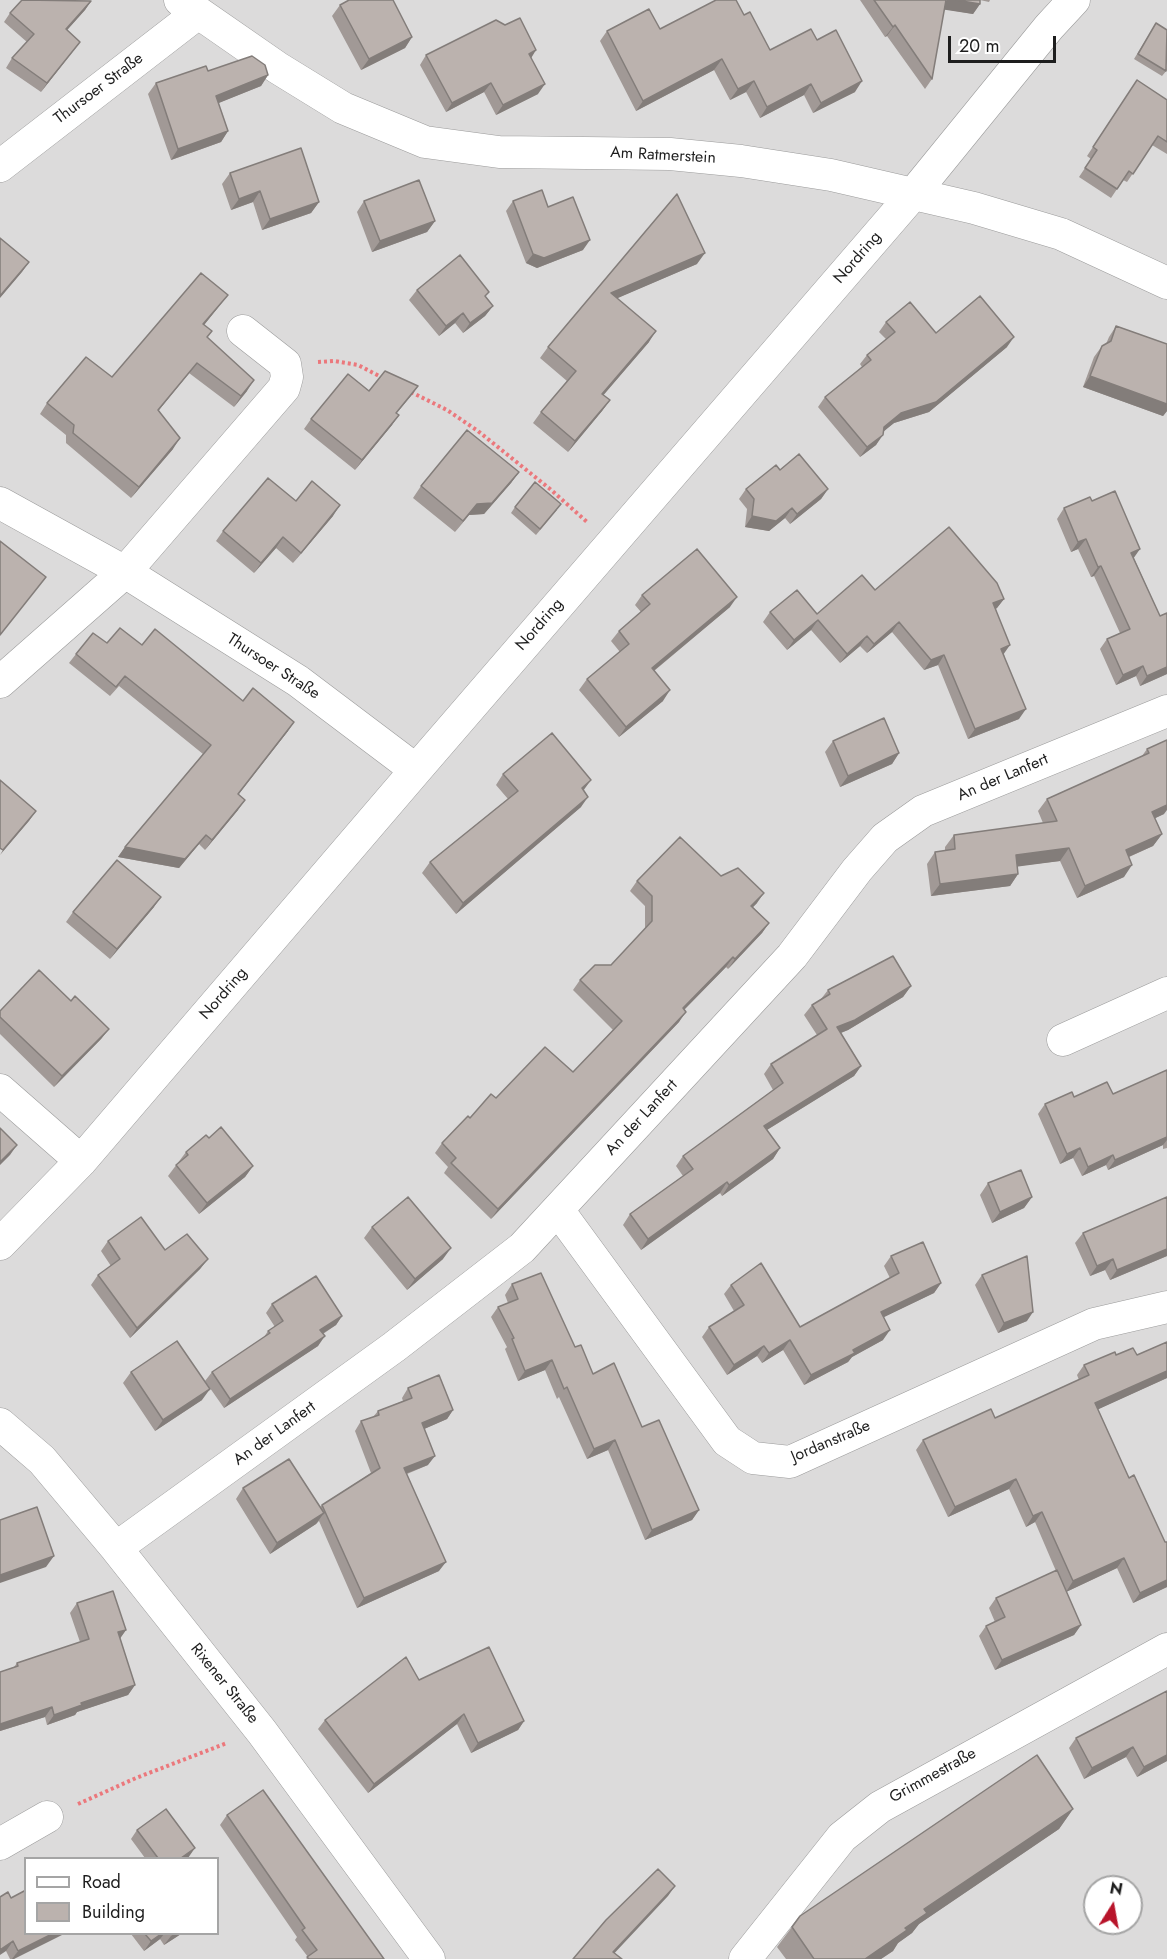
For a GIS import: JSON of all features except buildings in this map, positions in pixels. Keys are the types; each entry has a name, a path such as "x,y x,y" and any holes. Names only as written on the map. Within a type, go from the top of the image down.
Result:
{"street":[{"name":"Nordring","path":"0,1244 81,1161 914,193 1049,27 1074,0"},
{"name":"Am Ratmerstein","path":"189,7 278,68 343,108 425,142 499,152 670,154 741,161 831,175 974,208 1061,234 1167,283"},
{"name":"Thursoer Straße","path":"0,166 189,7"},
{"path":"0,682 125,572 284,388 287,377 285,364 243,331"},
{"name":"Thursoer Straße","path":"0,503 125,572 298,681 416,770"},
{"name":"An der Lanfert","path":"116,1548 394,1347 522,1248 792,956 857,870 885,838 923,812 1167,711"},
{"path":"1063,1040 1167,993"},
{"path":"0,1090 81,1161"},
{"name":"Jordanstraße","path":"558,1210 727,1441 753,1458 790,1462 1094,1324 1167,1306"},
{"name":"Rixener Straße","path":"0,1424 42,1460 116,1548 262,1732 429,1959"},
{"name":"Grimmestraße","path":"745,1959 842,1837 880,1807 933,1775 1167,1649"},
{"path":"0,1844 47,1817"}],"path":[{"path":"285,364 334,360 358,365 388,380"},
{"path":"408,390 447,410 478,431 550,489 611,544"},
{"path":"47,1817 196,1754 262,1732"}],"shaded area":[{"path":"0,0 1167,0 1167,1959 0,1959"}]}
